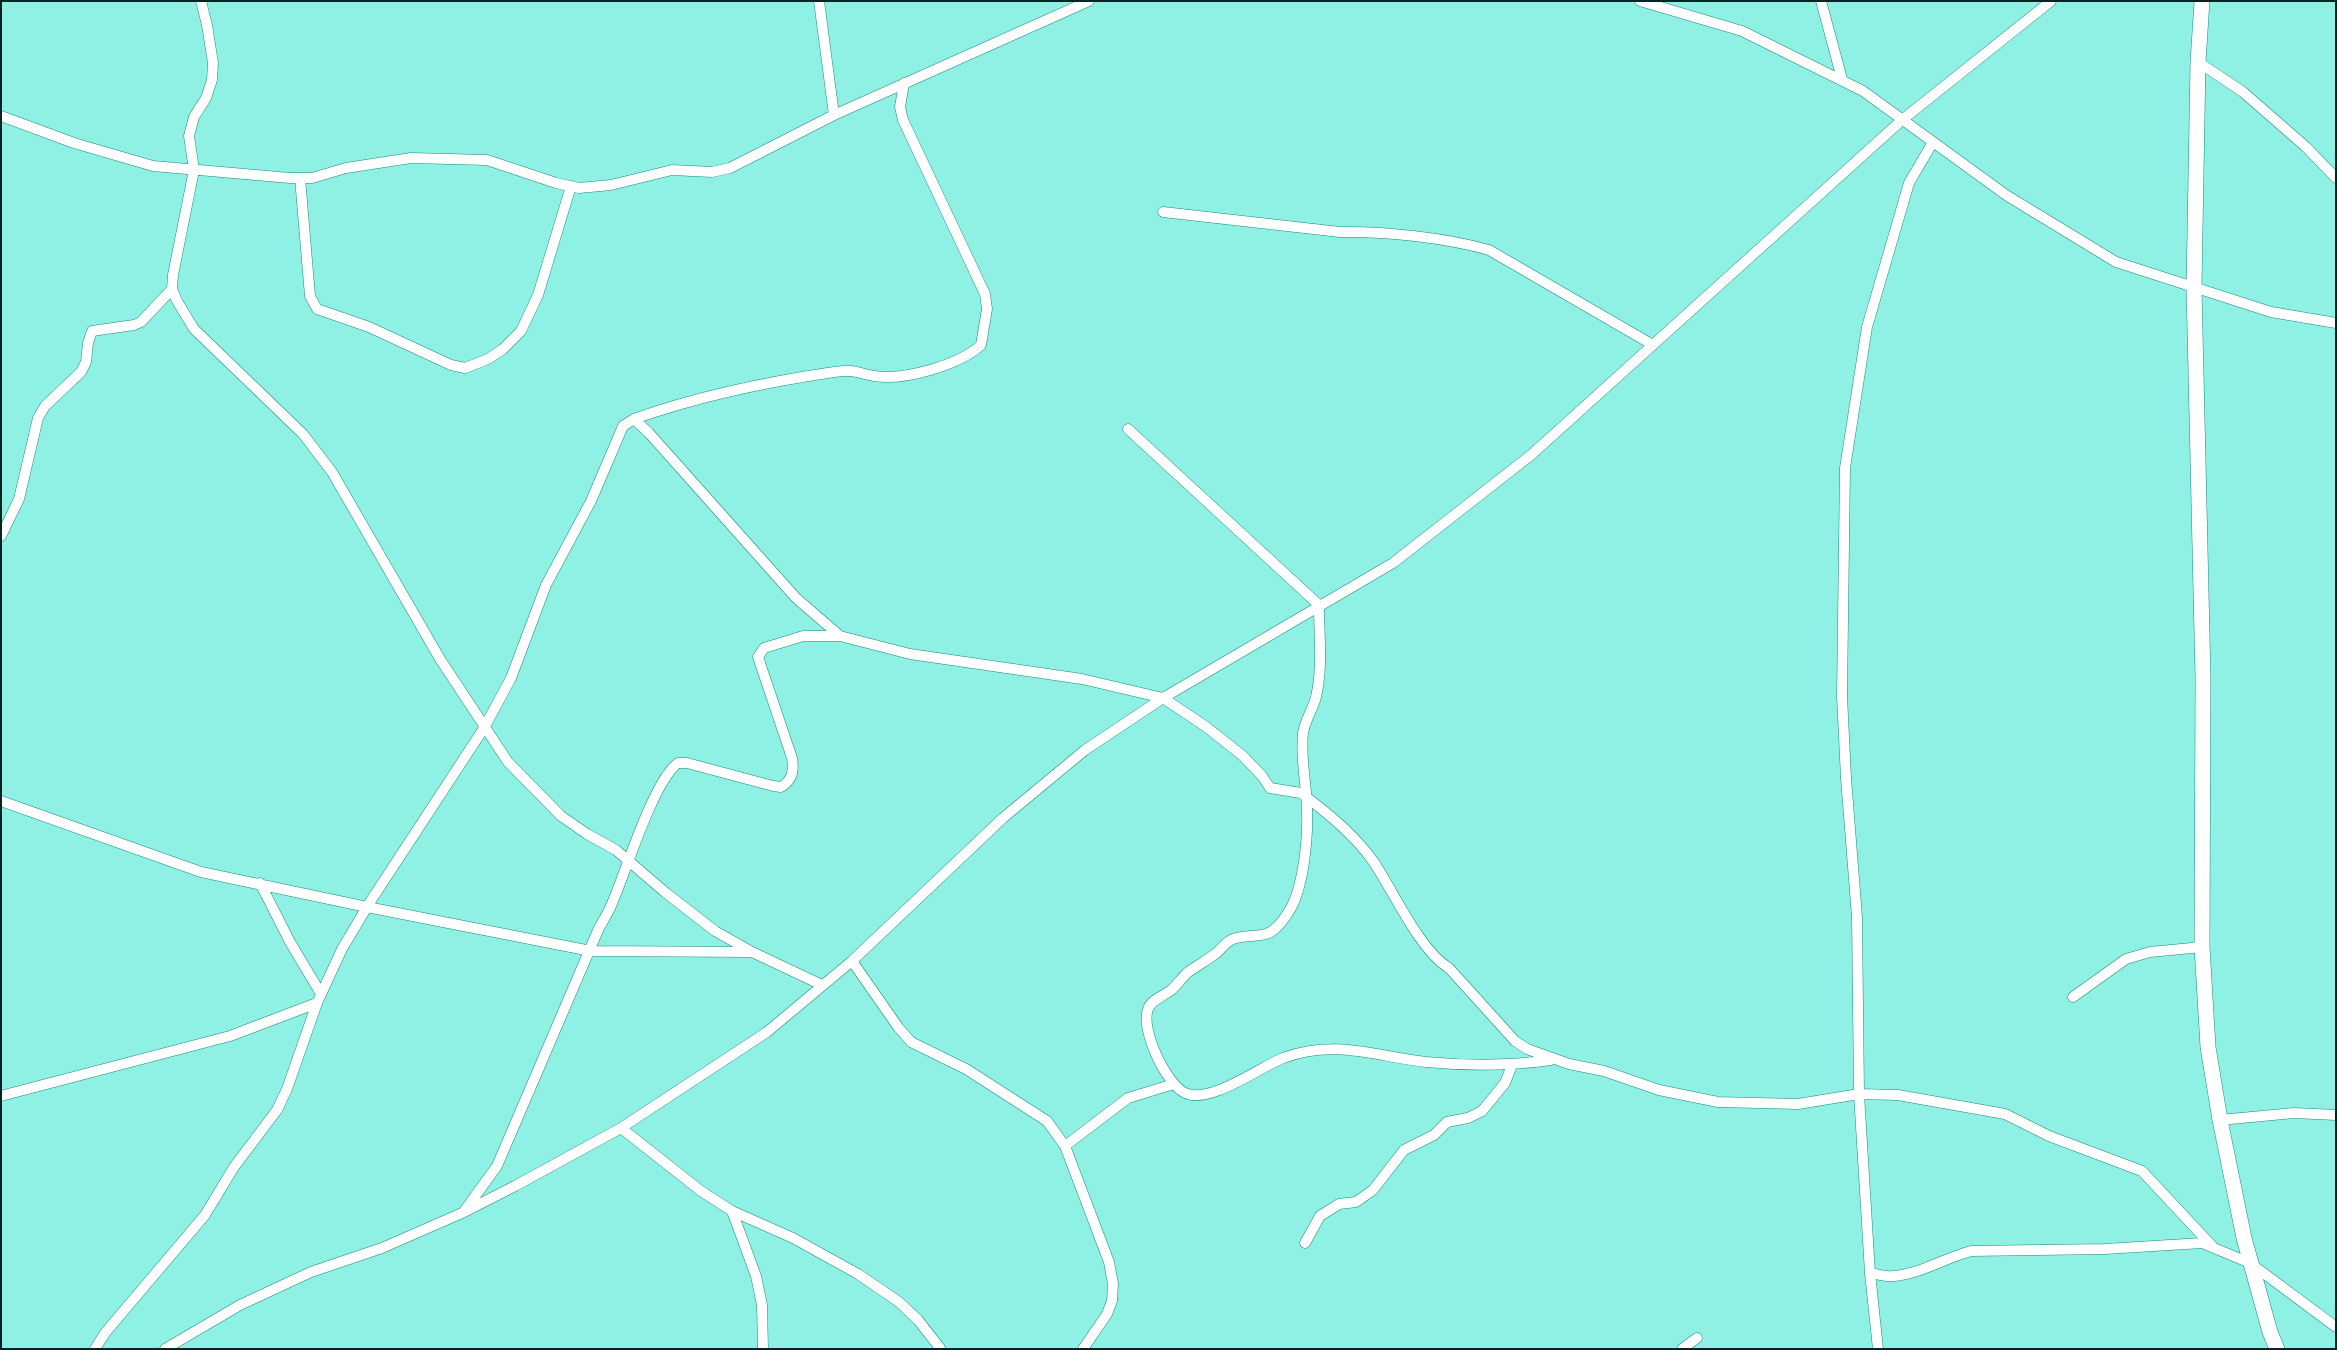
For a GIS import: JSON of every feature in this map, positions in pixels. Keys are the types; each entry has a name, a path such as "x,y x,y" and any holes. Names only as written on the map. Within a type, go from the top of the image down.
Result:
{"street":[{"path":"201,1 207,26 212,63 212,80 206,98 194,117 189,136 194,170 173,275 172,289 194,329 303,434 332,472 440,659 508,762 561,816 586,834 616,850 666,894 716,931 752,952 822,985"},
{"path":"819,1 834,115"},
{"path":"1,116 114,155 153,166 312,178 346,168 411,158 487,160 579,188 611,185 672,170 712,172 730,168 834,115 1089,1"},
{"path":"1640,1 1742,31 1842,79 1863,91 2006,195 2116,262 2271,312 2336,323"},
{"path":"1821,1 1842,79"},
{"path":"165,1349 240,1305 311,1272 382,1248 462,1213 621,1128 768,1032 852,961 1003,818 1085,750 1163,698 1393,563 1420,544 1531,455 1902,120 2052,1"},
{"path":"2202,1 2198,62 2194,287 2203,678 2202,947 2208,1047 2220,1120 2250,1263 2277,1349"},
{"path":"2198,62 2243,92 2306,147 2336,178"},
{"path":"95,1349 105,1333 205,1215 234,1167 277,1110 319,998 342,949 366,907 484,728 511,678 546,585 591,501 622,426 634,419 678,403 764,384 836,371 855,370 874,376 897,378 914,375 962,358 981,345 987,310 985,294 903,120 900,107 904,83"},
{"path":"1878,1349 1870,1273 1859,1094 1857,917 1846,778 1842,696 1845,468 1867,327 1909,183 1933,142"},
{"path":"300,178 310,296 317,309 369,327 451,366 465,368 488,359 503,349 521,331 538,295 571,186"},
{"path":"1163,212 1330,231 1368,232 1472,245 1489,250 1653,345"},
{"path":"1,536 19,500 38,418 46,406 81,372 86,362 88,342 92,331 141,322 172,289"},
{"path":"634,419 649,432 796,598 840,636"},
{"path":"1128,429 1319,605 1322,664 1315,700 1306,719 1303,733 1302,755 1306,797 1306,841 1297,894 1287,914 1276,927 1266,934 1249,935 1226,943 1215,954 1200,963 1171,990 1150,1005 1147,1010 1150,1042 1174,1084 1185,1093 1203,1095 1220,1090 1274,1062 1302,1051 1322,1048 1342,1048 1424,1062 1470,1066 1512,1065 1553,1059"},
{"path":"462,1213 497,1166 613,902 628,860 665,777 678,763 687,763 773,786 782,787 787,784 794,768 792,758 758,656 759,652 764,648 803,636 840,636 910,654 1082,679 1163,698 1205,726 1243,756 1262,776 1270,788 1300,793 1354,840 1373,861 1396,901 1436,958 1448,968 1515,1041 1528,1049 1553,1059 1604,1071 1659,1090 1718,1102 1798,1104 1859,1094 1898,1095 2005,1114 2049,1136 2134,1167 2154,1181 2212,1246"},
{"path":"1,801 202,872 366,907 591,950 752,952"},
{"path":"260,883 319,998"},
{"path":"2073,998 2126,959 2150,952 2202,947"},
{"path":"852,961 898,1027 912,1042 966,1069 1047,1121 1065,1146 1109,1262 1113,1284 1112,1302 1107,1314 1083,1349"},
{"path":"1,1096 230,1036 319,998"},
{"path":"1305,1243 1320,1216 1334,1206 1356,1202 1374,1190 1404,1150 1434,1135 1447,1122 1468,1118 1482,1111 1505,1083 1512,1065"},
{"path":"1065,1146 1128,1098 1174,1084"},
{"path":"2220,1120 2294,1113 2336,1115"},
{"path":"621,1128 701,1191 732,1211 793,1238 858,1274 908,1309 940,1348"},
{"path":"732,1211 756,1276 762,1305 763,1349"},
{"path":"1870,1273 1892,1276 1912,1272 1951,1256 1971,1252 2105,1249 2202,1243 2250,1263 2336,1327"},
{"path":"1682,1349 1697,1338"}]}
